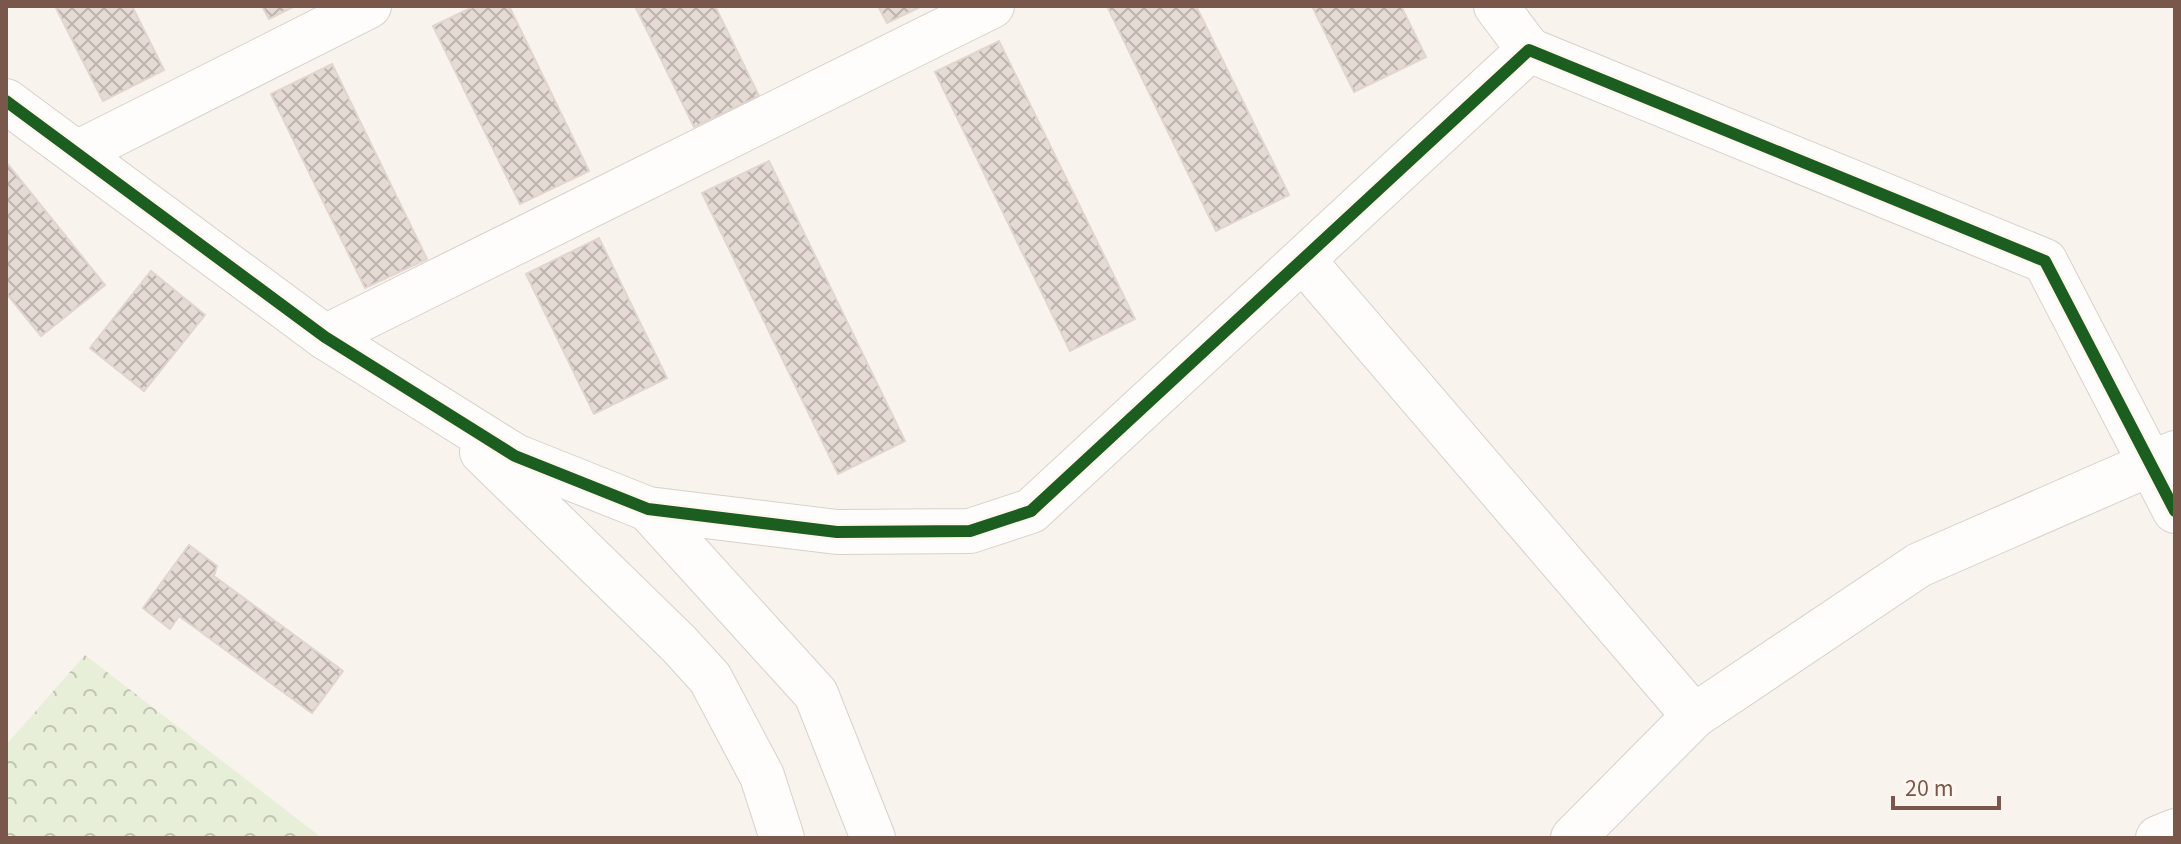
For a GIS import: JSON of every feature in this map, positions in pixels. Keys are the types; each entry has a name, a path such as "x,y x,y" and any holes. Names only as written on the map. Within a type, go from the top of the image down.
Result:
{"street":[{"path":"79,152 369,6"},
{"path":"325,337 992,6"},
{"path":"1496,6 1529,50 2045,261 2163,459 2175,511"},
{"path":"6,102 79,152 325,337 515,456 648,509 837,532 970,531 1031,511 1529,50"},
{"path":"1303,260 1694,716"},
{"path":"435,406 710,678 762,776 782,838"},
{"path":"1573,838 1694,716 1919,565 2163,459"},
{"path":"648,509 816,694 873,838"},
{"path":"2158,838 2175,831"}],"green space":[{"path":"85,655 322,838 6,838 6,745"}],"building":[{"path":"55,6 132,6 164,70 103,101"},
{"path":"262,6 295,6 269,19"},
{"path":"475,6 509,6 589,171 520,204 433,26"},
{"path":"635,6 715,6 759,96 694,127"},
{"path":"878,6 922,6 887,23"},
{"path":"1107,6 1196,6 1289,195 1216,231"},
{"path":"1312,6 1401,6 1426,57 1354,92"},
{"path":"999,41 1135,319 1070,351 935,72"},
{"path":"332,64 427,259 365,288 271,94"},
{"path":"769,161 905,441 838,474 702,193"},
{"path":"6,162 105,285 41,336 6,293"},
{"path":"599,238 667,378 594,414 526,274"},
{"path":"151,271 205,315 144,391 90,348"},
{"path":"189,545 217,566 214,576 343,671 312,713 179,616 170,629 143,608"}],"cycle path":[{"path":"6,101 325,337 515,456 648,509 837,532 970,531 1031,511 1529,50 2045,261 2175,511"}]}
